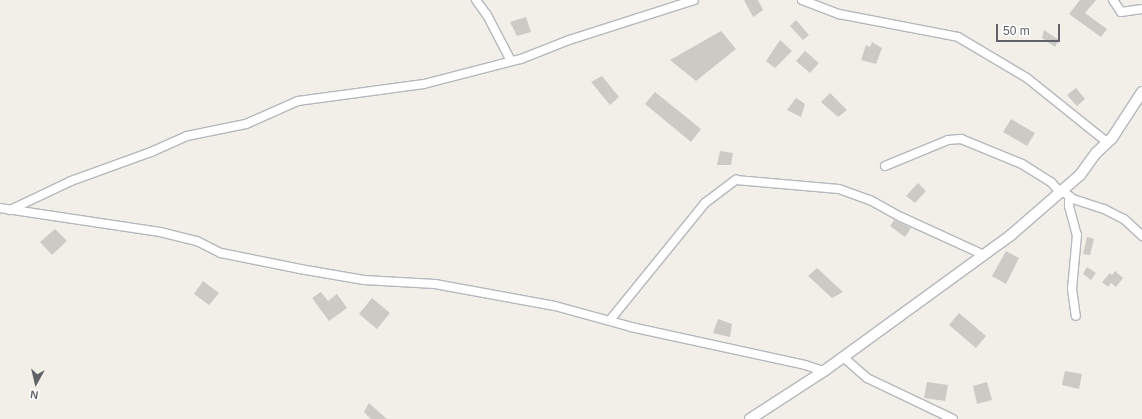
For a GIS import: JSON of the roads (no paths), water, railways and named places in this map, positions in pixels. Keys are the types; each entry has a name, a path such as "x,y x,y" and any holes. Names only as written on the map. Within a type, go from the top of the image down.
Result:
{"street":[{"path":"476,0 490,20 511,61"},
{"path":"10,210 71,181 151,152 187,136 246,124 298,101 424,84 511,61 694,0"},
{"path":"802,0 839,14 958,38 1027,78 1107,142"},
{"path":"1113,0 1121,12 1142,9"},
{"path":"750,419 844,357 984,255 1064,193 1107,142 1142,92"},
{"path":"885,166 948,140 961,139 1022,164 1051,182 1064,193 1124,219 1142,236"},
{"path":"610,320 705,204 736,180 839,189 870,200 901,218 984,255"},
{"path":"1064,193 1077,235 1072,289 1076,316"},
{"path":"0,208 160,232 198,241 221,252 266,263 364,280 434,284 554,306 710,345 805,365 824,371"},
{"path":"844,357 868,378 953,419"}]}
